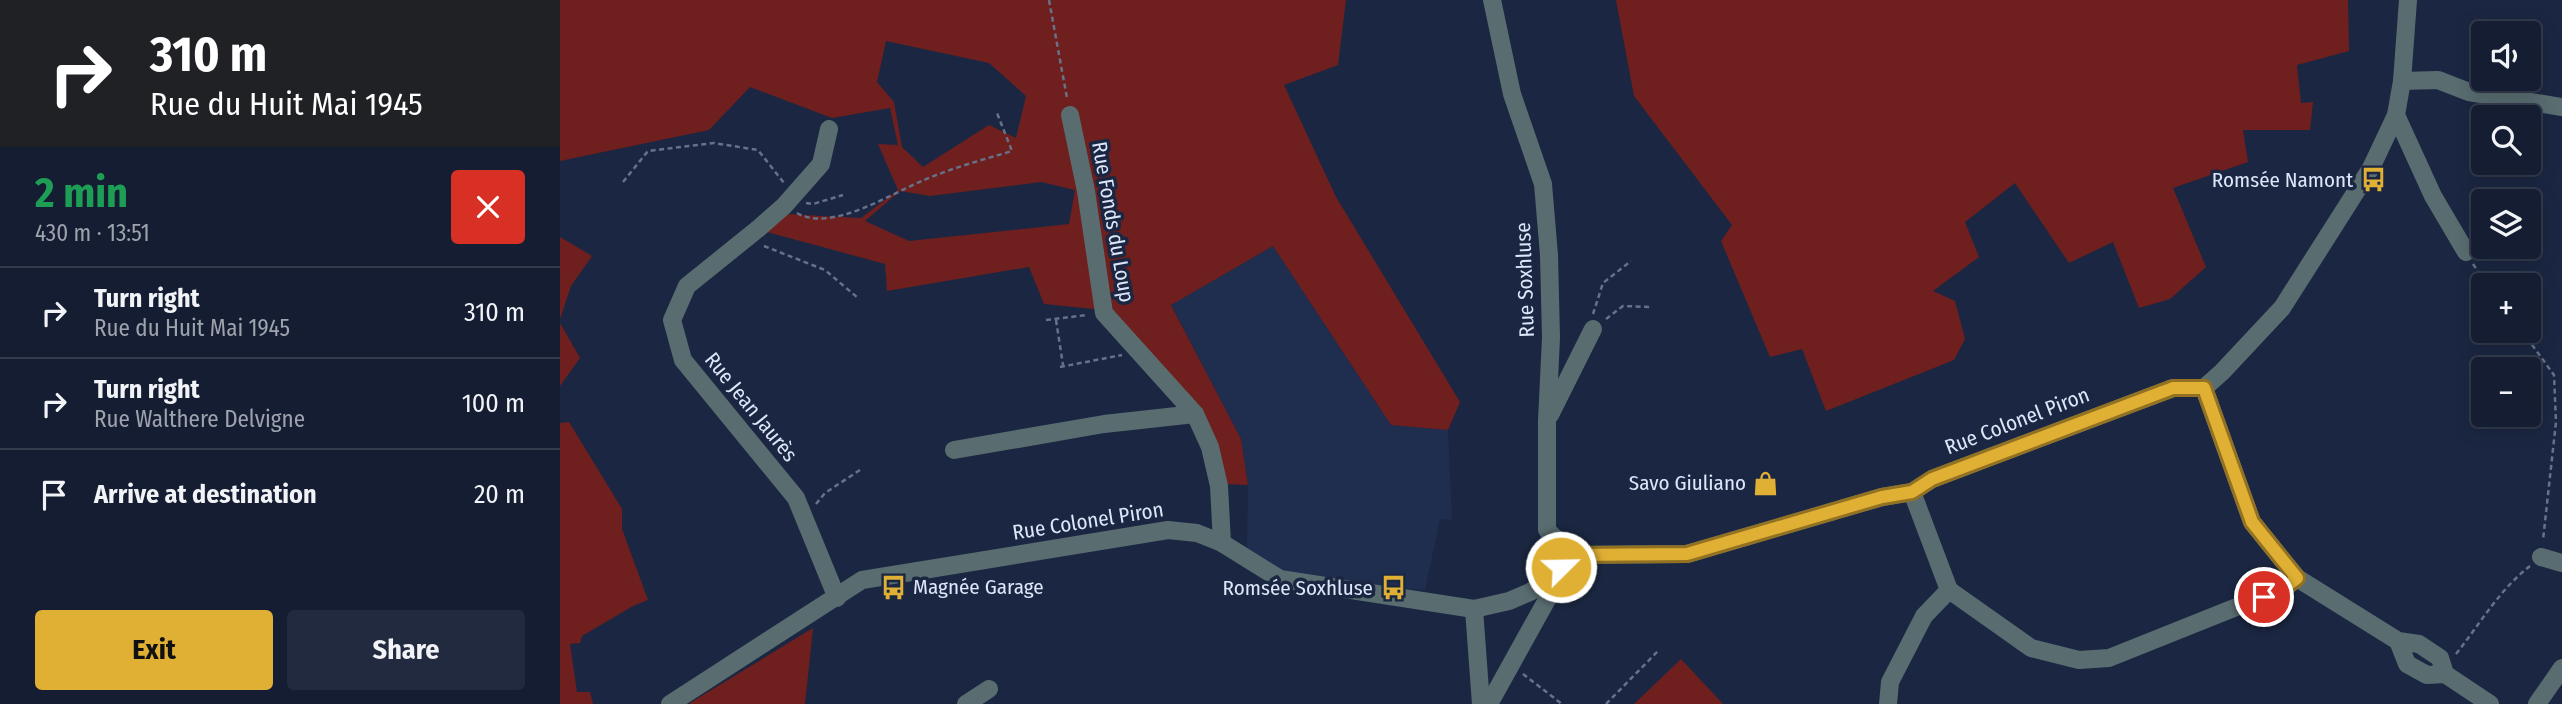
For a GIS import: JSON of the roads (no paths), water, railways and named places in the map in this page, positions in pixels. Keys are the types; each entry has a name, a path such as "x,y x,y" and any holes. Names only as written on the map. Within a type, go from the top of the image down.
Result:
{"street":[{"name":"Rue Soxhluse","path":"1492,0 1513,94 1543,184 1549,255 1548,530 1572,555"},
{"path":"2408,0 2403,81 2396,115 2371,168 2282,308 2204,388 2252,522 2297,578 2399,641 2419,644 2440,658 2444,671 2490,704"},
{"path":"2403,81 2438,80 2469,92 2562,107"},
{"name":"Rue Fonds du Loup","path":"1070,115 1086,191 1104,313 1195,414 1210,447 1219,486 1222,543"},
{"path":"2396,115 2433,196 2466,252"},
{"name":"Rue Jean Jaurès","path":"829,129 821,164 788,201 687,286 672,320 683,360 796,498 837,598"},
{"path":"1547,421 1593,329"},
{"name":"Rue Colonel Piron","path":"670,704 862,580 1168,530 1196,533 1222,543 1280,579 1474,609 1530,593 1551,579 1572,555 1687,554 1882,497 1912,492 1932,479 2116,408 2173,388 2204,388"},
{"path":"954,450 1104,424 1195,414"},
{"path":"1912,492 1949,590 2031,648 2079,660 2109,658 2284,588 2297,578"},
{"path":"2541,557 2562,563"},
{"path":"1489,704 1549,596 1551,579"},
{"path":"1888,704 1890,682 1924,616 1949,590"},
{"path":"1474,609 1482,704"},
{"path":"2537,704 2562,668"},
{"path":"966,704 989,689"}],"place":[{"name":"Romsée Namont","path":"2373,180"},
{"name":"Savo Giuliano","path":"1766,483"},
{"name":"Magnée Garage","path":"893,587"},
{"name":"Romsée Soxhluse","path":"1393,588"}]}
